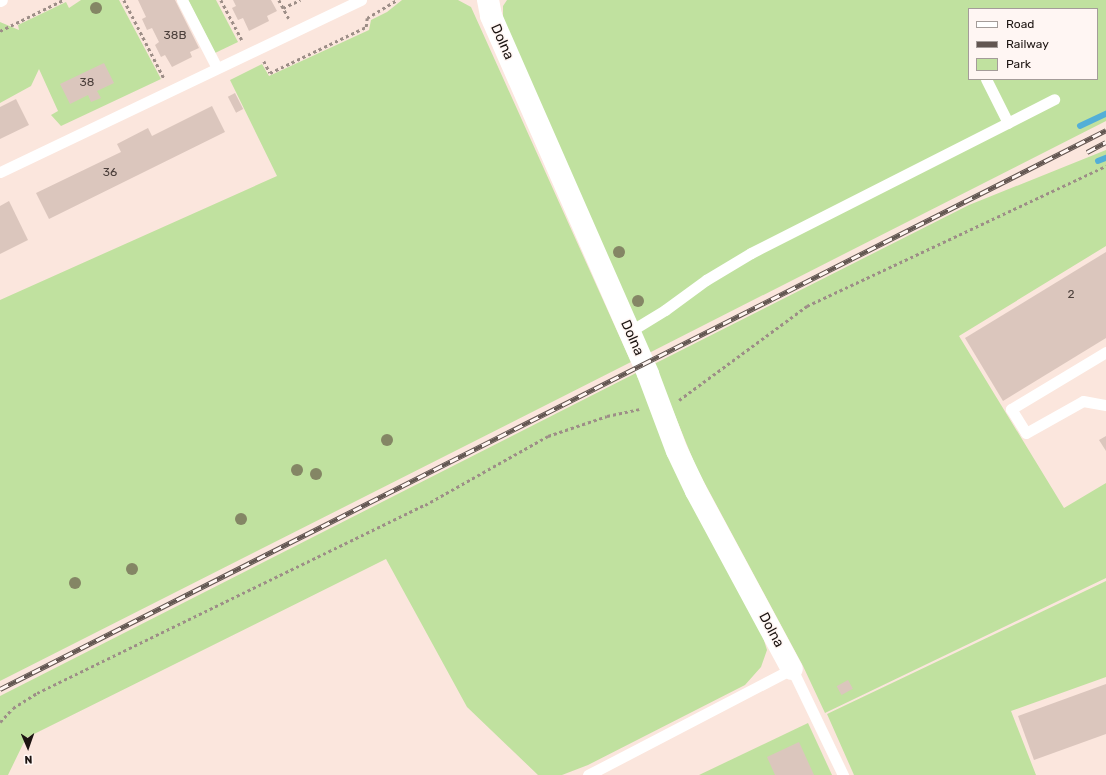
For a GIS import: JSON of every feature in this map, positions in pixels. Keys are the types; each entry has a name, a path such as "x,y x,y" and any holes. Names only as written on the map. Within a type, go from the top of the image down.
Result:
{"street":[{"name":"Dolna","path":"488,0 491,16 629,332 660,405 677,450 696,491 792,670"}],"lane":[{"path":"182,0 217,68"},
{"path":"0,172 294,30 361,0"},
{"path":"986,80 1008,123"},
{"path":"629,332 665,310 706,280 751,253 1054,100"},
{"path":"1106,352 1011,409 1026,433 1083,401 1106,404"},
{"path":"588,775 792,670 843,775"}],"path":[{"path":"0,31 64,0"},
{"path":"124,0 165,80"},
{"path":"221,0 248,53"},
{"path":"279,0 294,30"},
{"path":"283,8 300,0"},
{"path":"0,722 13,708 37,693 425,506 548,436 607,416 681,400 807,306 1106,166"}],"green space":[{"path":"81,0 119,0 161,79 61,126 51,115 58,111 39,69 31,86 0,103 0,22 19,30 18,25 66,2 69,8"},
{"path":"188,0 216,0 238,42 215,53"},
{"path":"402,0 458,0 471,7 631,362 0,681 0,300 277,176 230,80 262,64 269,76 369,30 371,20 387,12"},
{"path":"507,0 1106,0 1106,121 649,353 503,20 503,6"},
{"path":"1106,150 1106,246 959,336 1064,508 1106,483 1106,578 825,713 803,666 696,467 654,364 969,205"},
{"path":"636,373 762,634 767,650 761,667 745,685 588,765 562,775 538,775 467,707 386,559 26,738 8,775 0,775 0,696"},
{"path":"1106,581 1106,677 1011,711 1036,775 854,775 827,714"},
{"path":"808,723 832,775 699,775"}],"building":[{"path":"138,0 175,0 199,48 190,52 192,57 172,67 165,55 161,57 155,45 159,42 152,28 147,30 142,19 146,17"},
{"path":"233,0 271,0 277,11 267,16 269,21 249,31 243,18 238,20 232,8 236,6"},
{"path":"104,63 114,83 97,91 101,98 91,102 88,95 70,104 60,84"},
{"path":"235,93 243,109 236,113 228,97"},
{"path":"16,99 29,125 0,139 0,107"},
{"path":"212,106 225,132 49,219 36,193 121,152 117,144 148,128 152,136"},
{"path":"9,201 28,240 0,254 0,206"},
{"path":"1106,252 1106,338 1003,401 965,338"},
{"path":"1106,436 1106,451 1099,440"},
{"path":"848,680 853,689 841,695 837,686"},
{"path":"1106,684 1106,734 1034,760 1018,716"},
{"path":"799,742 814,775 775,775 767,757"}],"waterway":[{"path":"1080,126 1106,114"},
{"path":"1098,161 1106,158"}],"railway":[{"path":"0,689 1106,130"},
{"path":"1087,152 1106,142"}]}
